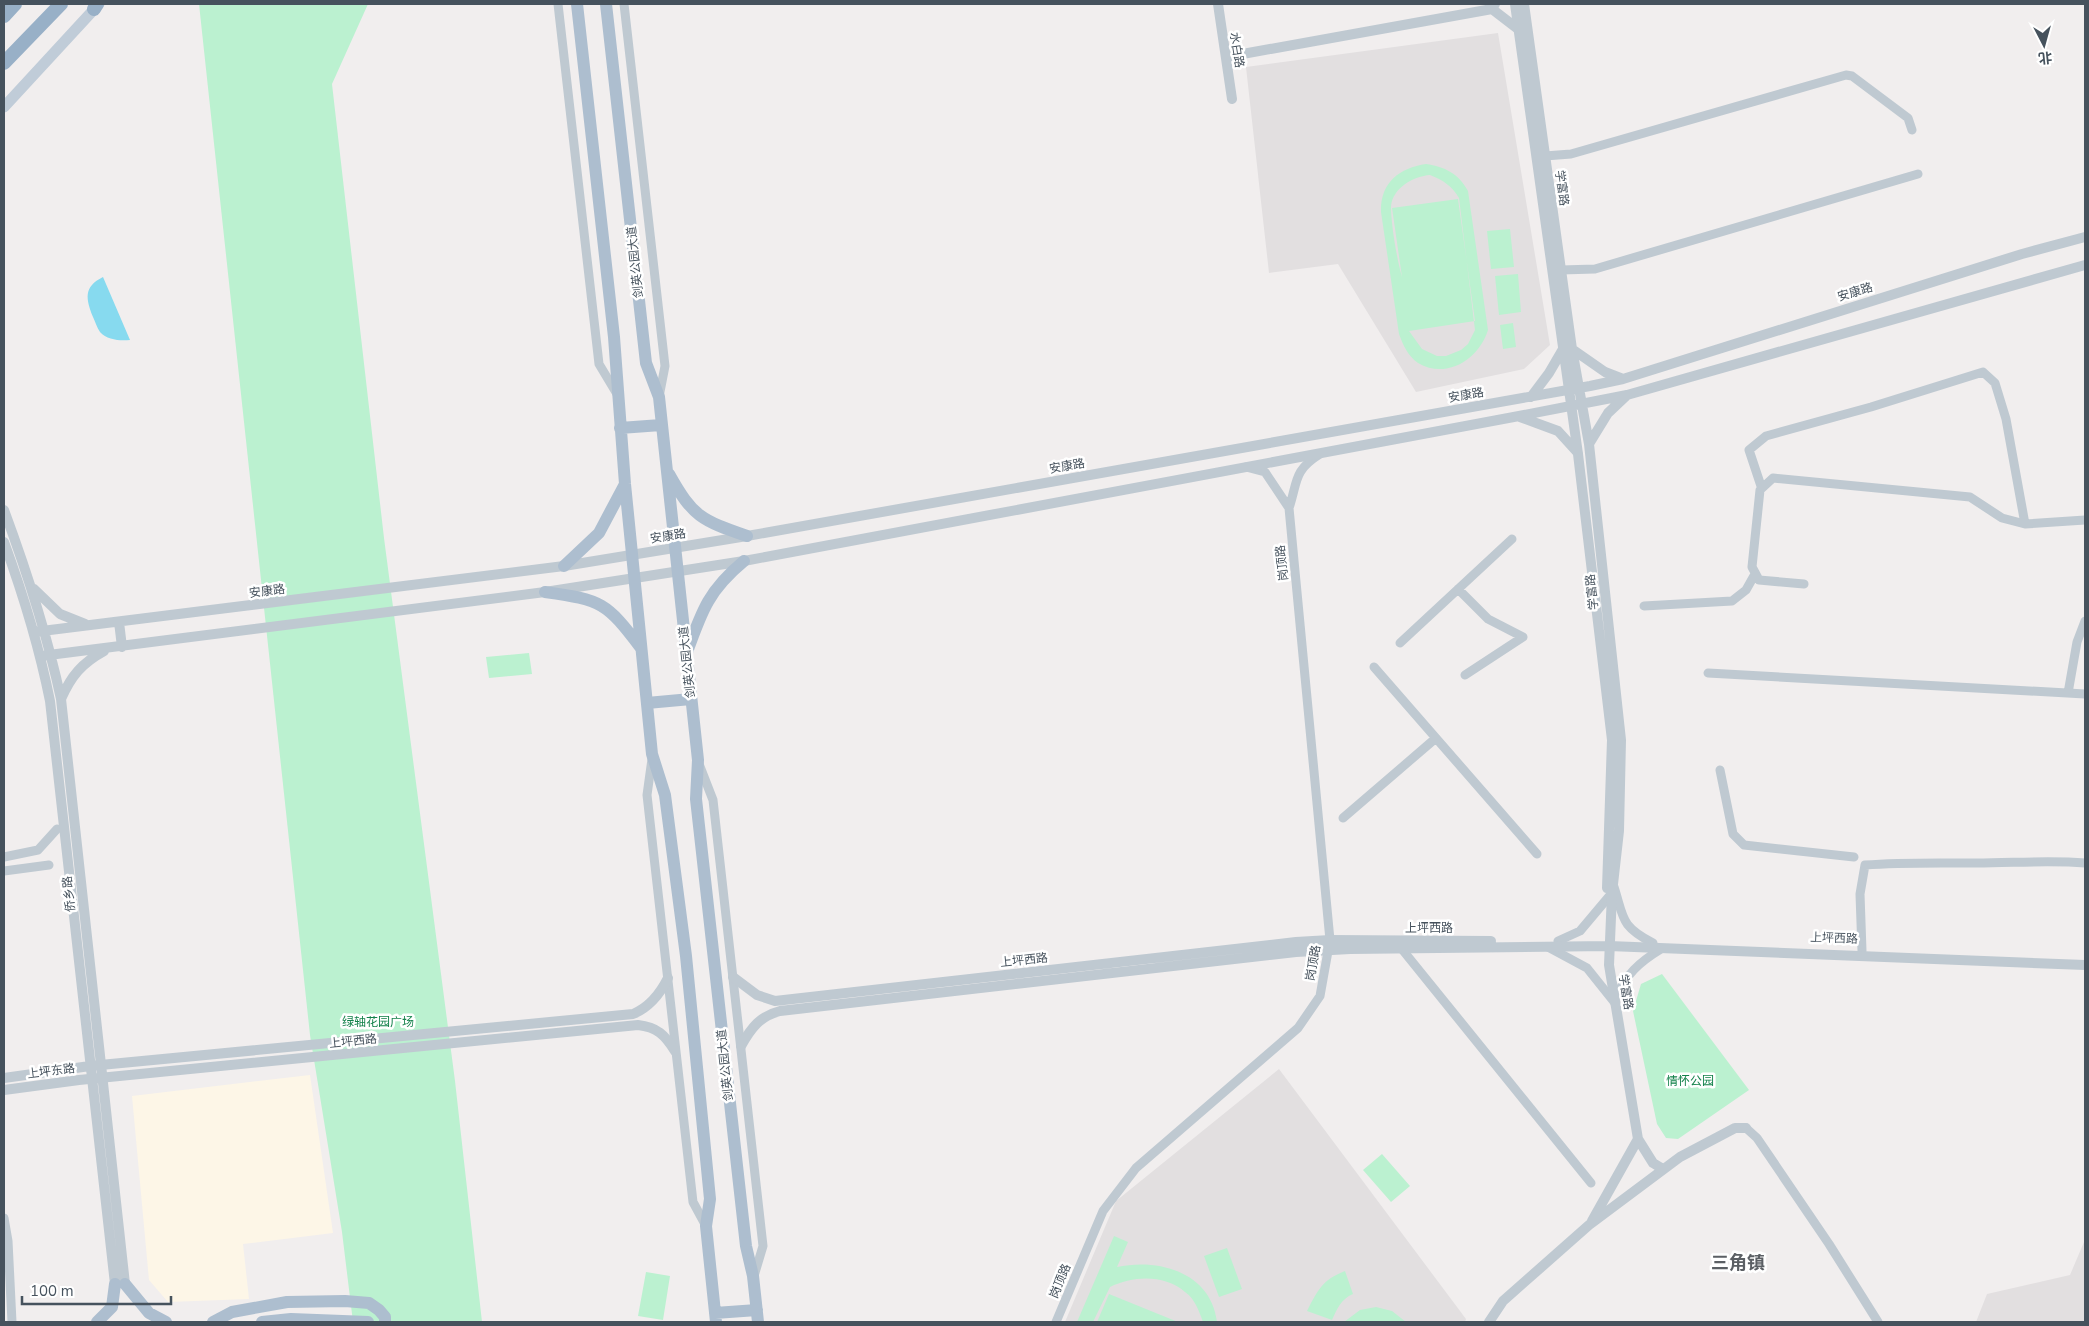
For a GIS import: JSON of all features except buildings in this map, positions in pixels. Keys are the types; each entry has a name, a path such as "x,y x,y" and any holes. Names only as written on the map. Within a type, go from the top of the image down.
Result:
{"highway":[{"path":"4,16 15,4"},
{"path":"4,63 60,4"}],"main road":[{"path":"577,4 614,337 625,484 652,754 664,795 686,956 710,1199 706,1226 715,1318 758,1316"},
{"name":"剑英公园大道","path":"606,4 646,363 659,397 698,760 696,799 746,1246 754,1276 758,1316"},
{"path":"4,107 97,6"},
{"path":"620,428 662,425"},
{"path":"666,469 691,510 713,524 747,536"},
{"path":"564,566 599,533 625,484"},
{"path":"686,656 706,602 716,587 744,561"},
{"path":"545,592 586,598 608,608 641,648"},
{"path":"647,703 691,699"},
{"path":"97,1322 112,1307 120,1284 149,1313 166,1322"},
{"path":"213,1322 232,1312 287,1302 345,1301 369,1303 385,1317 385,1322"},
{"path":"262,1322 291,1319 368,1322"}],"street":[{"path":"558,4 599,364 617,395"},
{"path":"624,4 665,366 659,397"},
{"name":"水白路","path":"1218,4 1232,99"},
{"name":"学富路","path":"1515,4 1576,405 1578,454 1612,740 1607,944 1609,965 1638,1139 1653,1163 1663,1169"},
{"name":"学富路","path":"1524,4 1561,270 1569,390 1589,444 1621,740 1619,831 1607,944"},
{"path":"1226,57 1493,6 1518,30"},
{"path":"1545,156 1571,154 1846,75 1852,76 1908,118 1912,130"},
{"path":"1561,270 1595,269 1918,174"},
{"name":"安康路","path":"34,632 564,566 747,536 1569,390 1623,379 2022,254 2085,237"},
{"path":"47,656 545,592 744,561 1519,416 1627,395 2085,265"},
{"path":"1530,397 1567,349 1605,372 1623,379"},
{"path":"1804,584 1759,580 1752,567 1761,486 1749,450 1766,436 1871,407 1983,372 1995,382 2006,419 2024,524"},
{"path":"1589,444 1608,413 1627,395"},
{"path":"1472,407 1475,424"},
{"path":"1519,416 1558,432 1578,454"},
{"path":"1289,508 1293,486 1304,464 1321,453"},
{"path":"1246,467 1265,472 1289,508"},
{"path":"1761,486 1773,478 1970,497 2002,518 2024,524 2085,520"},
{"name":"岗顶路","path":"1056,1322 1102,1211 1136,1168 1298,1028 1320,996 1330,940 1289,508"},
{"name":"侨乡路","path":"4,510 33,588 45,631 50,701 95,1066"},
{"path":"1400,643 1512,539"},
{"name":"侨乡路","path":"4,542 22,591 34,632 47,656 61,699 96,1079 120,1284"},
{"path":"1644,606 1732,601 1746,590 1756,574"},
{"path":"33,588 60,614 91,626"},
{"path":"1458,589 1488,620 1522,638 1465,676"},
{"path":"2068,693 2077,642 2085,621"},
{"path":"119,622 122,647"},
{"path":"61,699 74,673 87,661 107,649"},
{"path":"1374,667 1537,854"},
{"path":"1708,673 2085,694"},
{"path":"1343,818 1436,738"},
{"path":"652,754 647,795 675,1051 693,1202 706,1226"},
{"path":"698,760 713,800 763,1246 754,1276"},
{"path":"1720,770 1733,834 1744,845 1854,857"},
{"path":"4,856 38,850 57,829"},
{"path":"1862,951 1860,894 1865,866 1909,861 1978,863 2062,861 2085,863"},
{"path":"4,871 49,865"},
{"path":"1558,941 1580,931 1612,889"},
{"path":"1548,947 1587,968 1615,1001 1625,978 1657,946 1637,934 1622,918 1612,889"},
{"name":"上坪西路","path":"733,977 757,995 775,1001 1330,940 1558,941 2085,965"},
{"name":"上坪西路","path":"741,1046 758,1021 780,1010 1327,950 1548,947 1607,944"},
{"name":"上坪西路","path":"1657,946 1862,951 2085,960"},
{"path":"1401,948 1591,1183"},
{"name":"上坪西路","path":"95,1066 633,1014 642,1010 655,998 668,978"},
{"name":"上坪西路","path":"96,1079 638,1025 653,1027 665,1035 675,1051"},
{"name":"上坪东路","path":"4,1078 95,1066"},
{"name":"上坪东路","path":"4,1090 96,1079"},
{"path":"1489,1322 1503,1301 1589,1225 1663,1169 1680,1157 1735,1128 1746,1128 1757,1138 1829,1244 1878,1322"},
{"path":"1589,1225 1638,1139"},
{"path":"4,1221 12,1322"}],"shaded area":[{"path":"1498,33 1550,345 1524,369 1416,392 1338,264 1269,273 1246,67"},
{"path":"1279,1069 1466,1319 1465,1322 1065,1322 1116,1201"},
{"path":"310,1075 333,1233 243,1244 249,1299 168,1302 149,1280 132,1096"},
{"path":"2084,1242 2085,1322 1976,1322 1987,1294 2070,1275"}],"green space":[{"name":"绿轴花园广场","path":"199,4 368,4 332,84 384,538 455,1081 482,1322 353,1322 342,1232 310,1035"},
{"path":"1426,164 1445,169 1455,175 1468,191 1488,330 1484,340 1470,358 1451,368 1429,368 1418,363 1406,350 1399,334 1381,212 1382,202 1384,193 1393,179 1407,169","holes":["1430,175 1443,181 1450,187 1459,198 1467,261 1458,199 1392,208 1402,277 1391,214 1392,200 1395,194 1405,184 1417,178","1467,261 1475,321 1474,321","1474,321 1475,330 1468,344 1461,350 1446,356 1437,356 1422,349 1409,331"]},
{"path":"1510,229 1514,267 1491,269 1487,231"},
{"path":"1518,274 1521,312 1499,315 1495,276"},
{"path":"1513,323 1516,347 1503,349 1500,325"},
{"path":"529,653 532,674 489,678 486,657"},
{"name":"情怀公园","path":"1662,974 1749,1090 1678,1139 1666,1138 1657,1124 1633,1011 1641,984"},
{"path":"1382,1154 1410,1186 1391,1202 1363,1170"},
{"path":"1114,1236 1128,1242 1117,1267 1150,1265 1181,1273 1205,1291 1213,1305 1217,1322 1203,1322 1191,1298 1177,1286 1158,1280 1138,1279 1110,1287 1093,1322 1077,1322"},
{"path":"1227,1248 1242,1289 1219,1297 1204,1256"},
{"path":"1345,1271 1353,1294 1342,1302 1332,1320 1307,1311 1322,1286 1337,1274"},
{"path":"646,1272 670,1276 663,1320 638,1316"},
{"path":"1109,1294 1178,1322 1097,1322"},
{"path":"1376,1307 1392,1311 1406,1322 1344,1322 1360,1310"}],"water":[{"path":"103,277 130,340 110,338 103,335 97,327 89,305 88,294 92,285"}],"district":[{"name":"三角镇","path":"1738,1263"}]}
